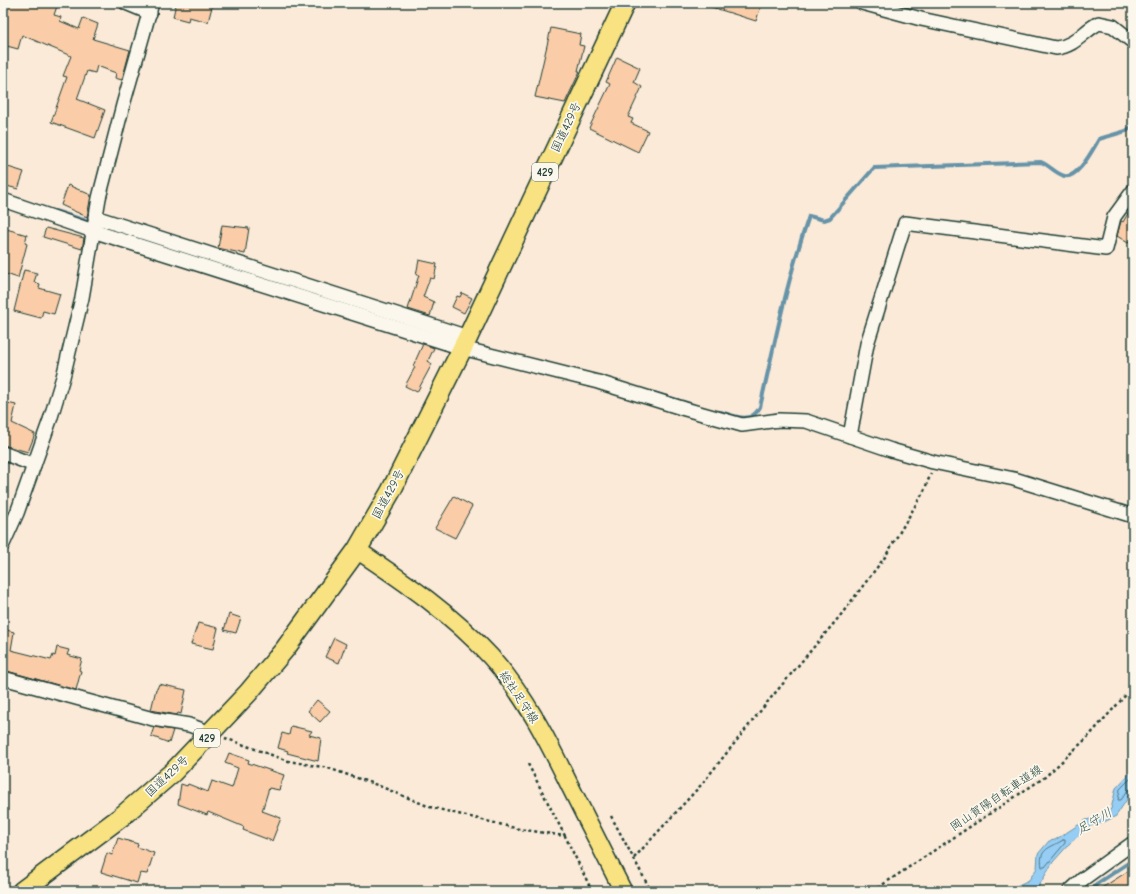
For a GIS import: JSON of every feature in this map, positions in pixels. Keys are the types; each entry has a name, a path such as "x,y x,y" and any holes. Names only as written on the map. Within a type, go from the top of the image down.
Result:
{"highway":[{"name":"国道429号","path":"22,891 121,817 173,772 212,733 285,649 357,550 391,490 465,343 625,3"}],"main road":[{"name":"総社足守線","path":"357,550 402,580 450,616 492,658 523,699 551,748 623,891"}],"street":[{"path":"3,544 17,513 50,420 65,370 82,298 94,224 123,105 151,8 126,3"},
{"path":"862,3 921,19 1056,48 1068,46 1075,42 1099,23 1112,26 1133,42"},
{"path":"850,436 867,344 904,223 1106,248 1114,217 1133,191"},
{"path":"3,200 94,224 465,343 742,425 779,420 806,421 933,462 1014,479 1133,516"},
{"path":"3,453 34,465"},
{"path":"3,678 153,720 189,725 212,733"},
{"path":"1070,891 1133,843"}],"path":[{"path":"634,858 702,785 770,699 840,616 885,556 924,491 930,477 933,462"},
{"name":"岡山賀陽自転車道線","path":"873,891 1044,777 1087,738 1133,687"},
{"path":"212,733 288,761 328,768 430,806 519,830 565,836"},
{"path":"528,764 592,891"},
{"path":"611,816 651,891"}],"water":[{"name":"足守川","path":"1133,770 1133,790 1116,816 1104,822 1090,826 1070,843 1053,862 1036,891 1006,891 1029,880 1037,868 1038,854 1049,841 1055,840 1086,820 1103,816 1111,809 1116,788"}],"building":[{"path":"3,3 58,3 54,15 61,17 60,21 79,29 83,18 98,24 93,39 130,50 122,80 115,78 116,73 97,66 95,73 87,71 77,99 105,110 95,138 51,122 67,77 63,76 71,56 22,35 18,49 3,45"},
{"path":"176,3 213,3 208,22 189,17 188,21 173,17"},
{"path":"706,3 762,3 756,21 705,5"},
{"path":"551,28 581,34 579,45 584,46 578,71 580,71 565,103 535,97"},
{"path":"617,57 640,68 634,82 642,87 628,117 633,119 631,123 648,131 638,152 589,128 610,84 606,82"},
{"path":"5,166 24,172 18,189 3,185"},
{"path":"68,185 91,195 87,217 61,205"},
{"path":"1133,205 1133,237 1128,243 1117,236 1121,221 1123,222"},
{"path":"222,225 249,228 245,254 218,248"},
{"path":"3,228 27,235 25,243 27,244 18,278 3,273"},
{"path":"46,228 84,238 82,249 43,237"},
{"path":"419,260 437,264 434,279 430,278 423,297 434,302 430,316 408,309 419,275 416,275"},
{"path":"24,270 37,273 34,282 40,284 39,288 60,294 54,314 43,311 41,318 14,311"},
{"path":"462,293 472,298 464,313 452,307 457,296 460,297"},
{"path":"423,344 434,348 428,361 432,364 417,392 405,386 415,367 413,366"},
{"path":"3,402 16,405 12,423 35,434 28,452 3,445"},
{"path":"454,496 472,506 455,538 435,528"},
{"path":"229,614 241,618 236,633 224,630"},
{"path":"198,623 218,628 213,649 191,644"},
{"path":"3,629 14,632 11,650 51,660 53,655 55,656 57,647 69,650 67,655 82,659 79,670 81,671 76,690 7,671 7,667 3,666"},
{"path":"334,638 346,644 339,663 325,657"},
{"path":"159,684 186,690 181,714 178,713 177,715 151,710 156,689"},
{"path":"317,700 330,711 320,722 308,711"},
{"path":"291,726 312,731 309,735 321,738 318,761 287,753 288,751 278,748 282,733 289,735"},
{"path":"154,727 173,730 169,743 151,736"},
{"path":"229,753 249,760 248,763 284,775 279,790 269,788 262,811 281,818 272,841 243,830 244,827 208,812 207,815 178,804 181,784 187,786 188,784 208,792 212,781 232,788 238,768 225,763"},
{"path":"118,838 138,844 137,847 154,853 147,874 140,873 137,883 101,872 107,853 112,855"},
{"path":"1133,868 1133,891 1097,891"}],"waterway":[{"path":"721,412 743,418 752,416 760,407 794,263 809,216 824,220 830,218 874,168 1041,162 1059,174 1067,176 1073,174 1084,164 1099,139 1126,131 1133,126"},
{"path":"55,211 144,239"},
{"path":"654,393 693,405"},
{"path":"1090,891 1098,883 1133,860"}]}
